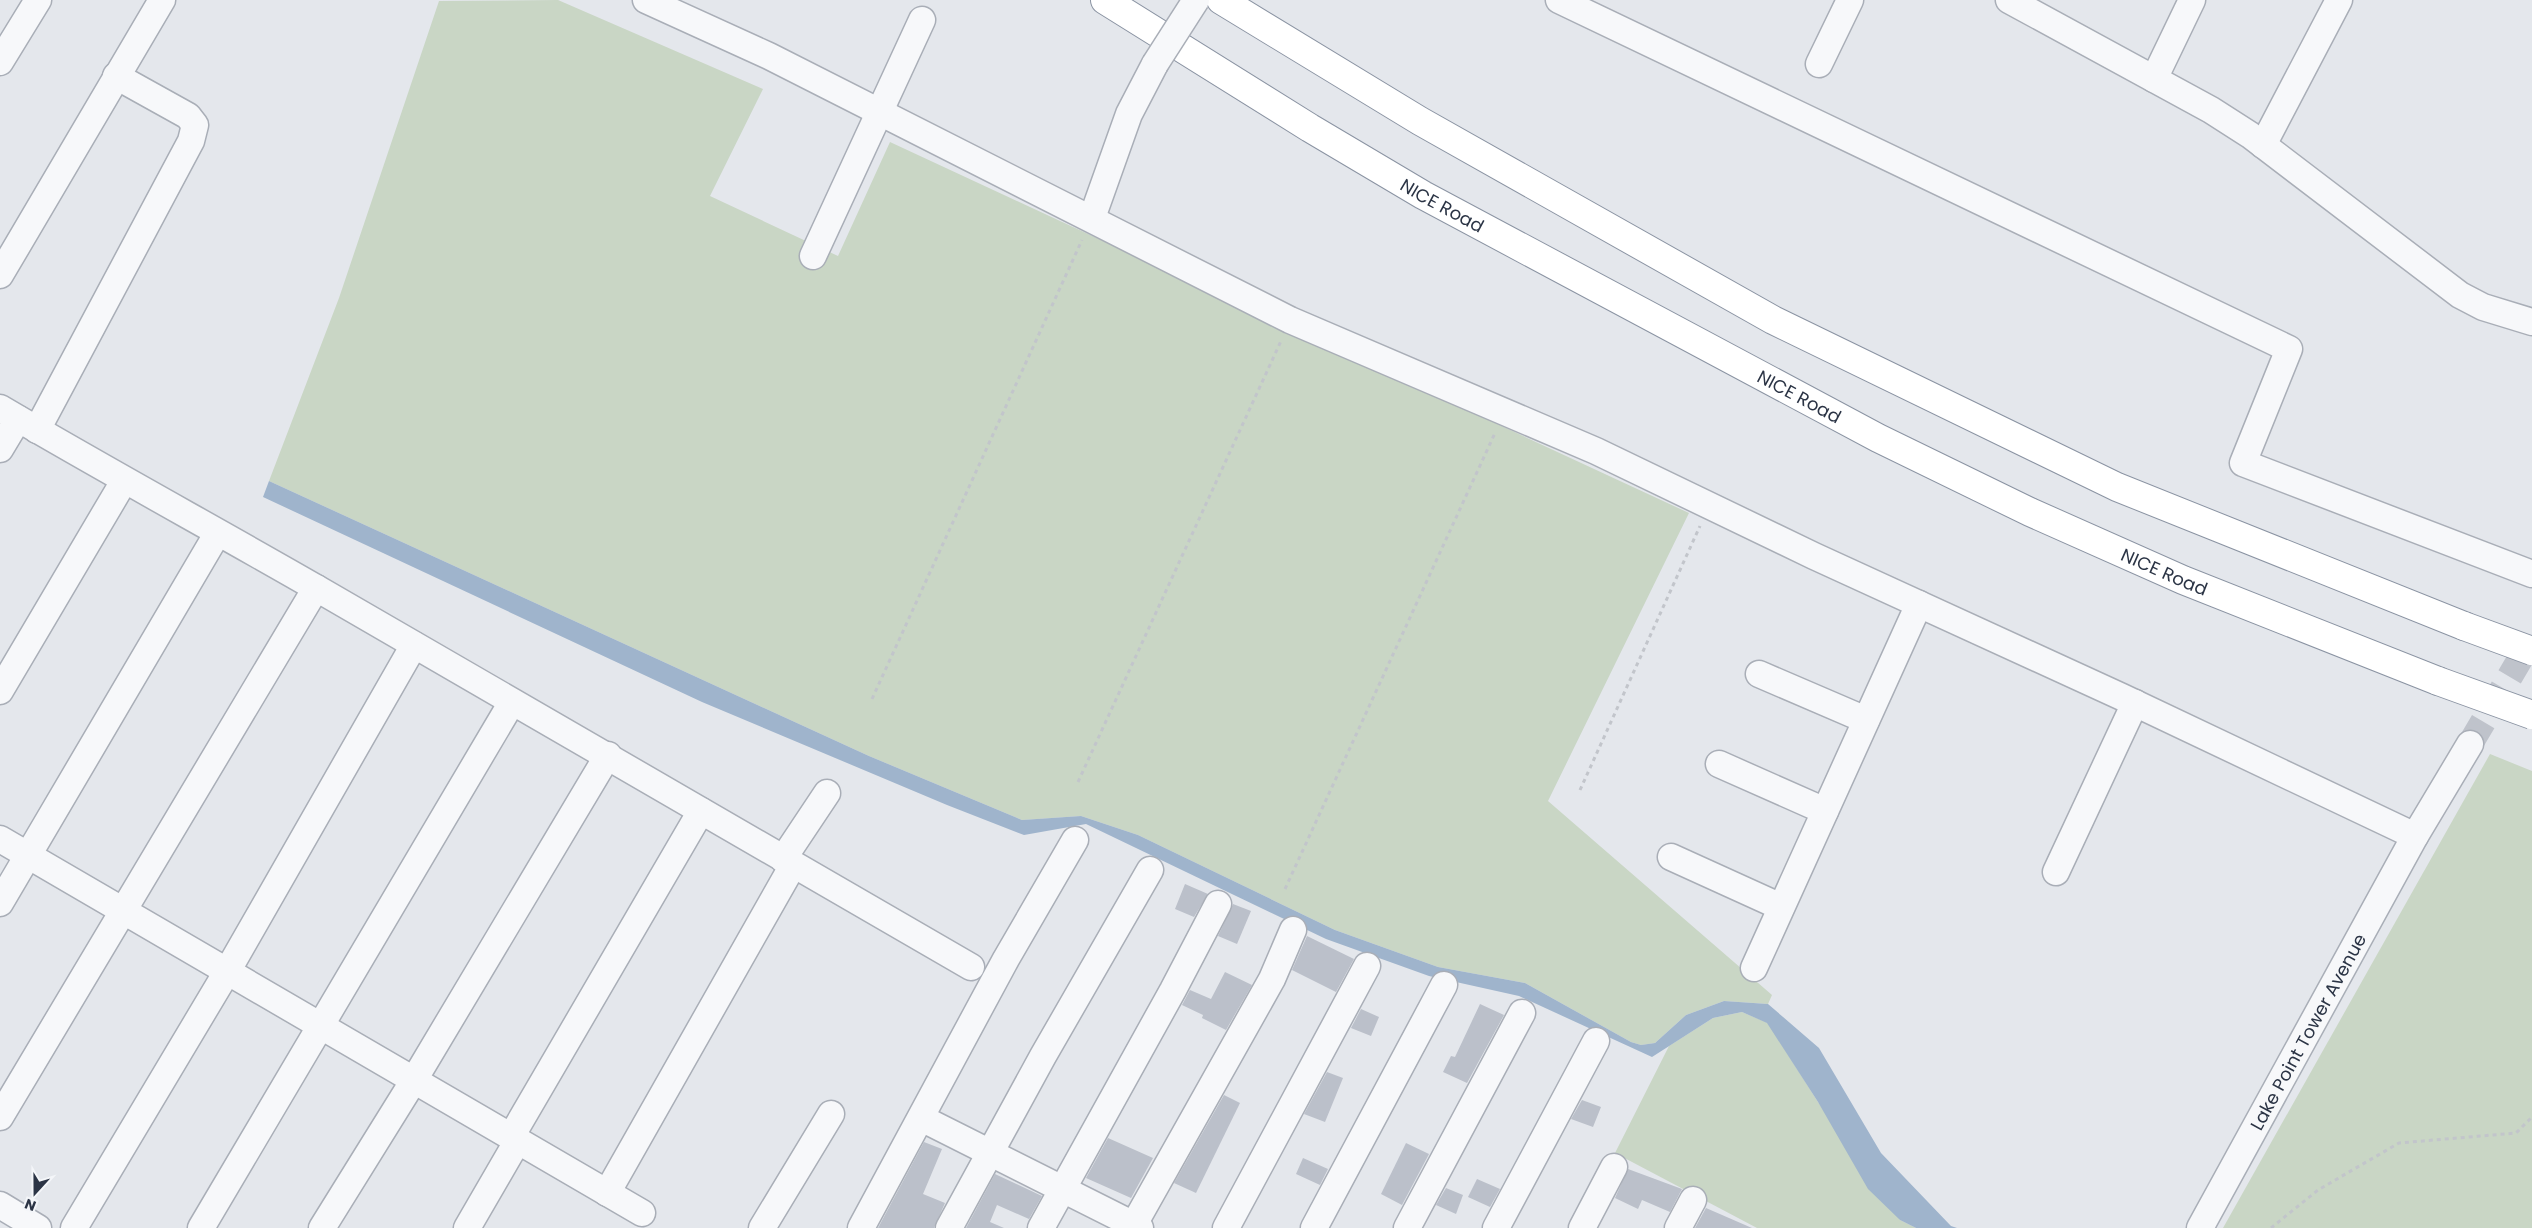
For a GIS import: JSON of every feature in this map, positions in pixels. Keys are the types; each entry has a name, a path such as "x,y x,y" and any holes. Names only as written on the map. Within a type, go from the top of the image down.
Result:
{"highway":[{"name":"NICE Road","path":"1105,0 1310,128 1423,195 1878,438 2030,512 2183,580 2268,616 2532,715"},
{"path":"1221,0 1420,121 1773,320 2117,487 2464,626 2532,651"}],"street":[{"path":"0,62 38,0"},
{"path":"0,275 162,0"},
{"path":"646,0 769,56 1290,320 1596,451 2416,836"},
{"path":"1092,218 1129,114 1155,64 1196,0"},
{"path":"1558,0 2289,349 2243,463 2532,574"},
{"path":"1819,64 1850,0"},
{"path":"2154,79 2192,0"},
{"path":"2263,145 2339,0"},
{"path":"2023,3 2211,110 2263,145 2460,295 2483,307 2532,322"},
{"path":"813,256 922,20"},
{"path":"0,449 191,141 195,125 188,116 116,76"},
{"path":"18,419 608,755 971,968"},
{"path":"0,691 124,481"},
{"path":"0,903 217,534"},
{"path":"0,1117 316,588"},
{"path":"1754,968 1919,604"},
{"path":"74,1228 228,970 414,645"},
{"path":"1759,674 1866,720"},
{"path":"201,1228 319,1024 512,702"},
{"path":"2056,872 2135,703"},
{"name":"Lake Point Tower Avenue","path":"2200,1228 2416,836 2470,744"},
{"path":"322,1228 414,1080 608,755"},
{"path":"1719,764 1825,811"},
{"path":"607,1193 827,793"},
{"path":"467,1228 514,1138 701,811"},
{"path":"0,839 228,970 642,1213"},
{"path":"861,1228 1006,959 1075,840"},
{"path":"1671,857 1781,907"},
{"path":"949,1228 1150,870"},
{"path":"1041,1228 1173,990 1218,904"},
{"path":"921,1118 1135,1227 1272,978 1293,930"},
{"path":"1226,1228 1367,966"},
{"path":"1314,1228 1444,985"},
{"path":"1406,1228 1522,1013"},
{"path":"1496,1228 1596,1041"},
{"path":"762,1228 831,1114"},
{"path":"1582,1228 1614,1167"},
{"path":"1678,1228 1693,1200"},
{"path":"0,1205 38,1228"}],"path":[{"path":"872,699 1092,218"},
{"path":"1078,782 1290,320"},
{"path":"1285,889 1505,412"},
{"path":"1580,790 1709,505"},
{"path":"2271,1228 2318,1190 2399,1143 2516,1132 2532,1117"}],"green space":[{"path":"558,0 763,89 710,196 838,256 890,142 1689,513 1548,801 1772,995 1768,1004 1724,1001 1686,1015 1655,1043 1641,1045 1631,1042 1525,983 1438,967 1335,930 1138,835 1081,816 1022,820 869,756 269,481 339,298 439,1"},
{"path":"2490,754 2532,771 2532,1228 2223,1228"},
{"path":"1742,1012 1768,1023 1818,1102 1900,1220 1916,1228 1757,1228 1615,1153 1669,1046 1713,1018"}],"water":[{"path":"269,481 869,756 1022,820 1081,816 1138,835 1335,930 1438,967 1525,983 1631,1042 1641,1045 1655,1043 1686,1015 1724,1001 1768,1004 1819,1048 1881,1153 1951,1226 1957,1228 1916,1228 1900,1220 1868,1189 1818,1102 1767,1023 1742,1012 1713,1018 1652,1057 1519,996 1429,976 1326,939 1086,824 1024,835 947,805 702,702 263,497"}],"building":[{"path":"1185,884 1208,894 1194,917 1175,909"},
{"path":"1233,904 1251,911 1237,944 1218,936"},
{"path":"1307,936 1354,959 1336,992 1292,970"},
{"path":"1225,972 1252,985 1226,1030 1202,1018 1203,1015 1182,1005 1190,990 1211,999"},
{"path":"1480,1004 1504,1015 1467,1083 1443,1072 1451,1056 1455,1057"},
{"path":"1361,1009 1379,1017 1371,1036 1351,1028"},
{"path":"1327,1072 1343,1078 1325,1122 1304,1114"},
{"path":"1224,1095 1240,1103 1196,1193 1174,1183"},
{"path":"1582,1100 1601,1107 1593,1127 1571,1119"},
{"path":"1108,1138 1153,1158 1131,1198 1086,1178"},
{"path":"924,1142 942,1149 923,1194 945,1203 934,1228 878,1228"},
{"path":"1406,1143 1429,1154 1402,1205 1381,1194"},
{"path":"1303,1158 1328,1169 1320,1185 1296,1174"},
{"path":"1628,1169 1682,1189 1670,1212 1642,1200 1638,1209 1615,1198"},
{"path":"995,1174 1042,1196 1029,1219 997,1205 990,1222 1004,1228 966,1228"},
{"path":"1477,1179 1500,1189 1490,1207 1468,1197"},
{"path":"1446,1188 1463,1195 1456,1214 1436,1205"},
{"path":"1706,1208 1752,1228 1695,1228"}],"tunnel":[{"path":"2470,744 2532,639"}]}
